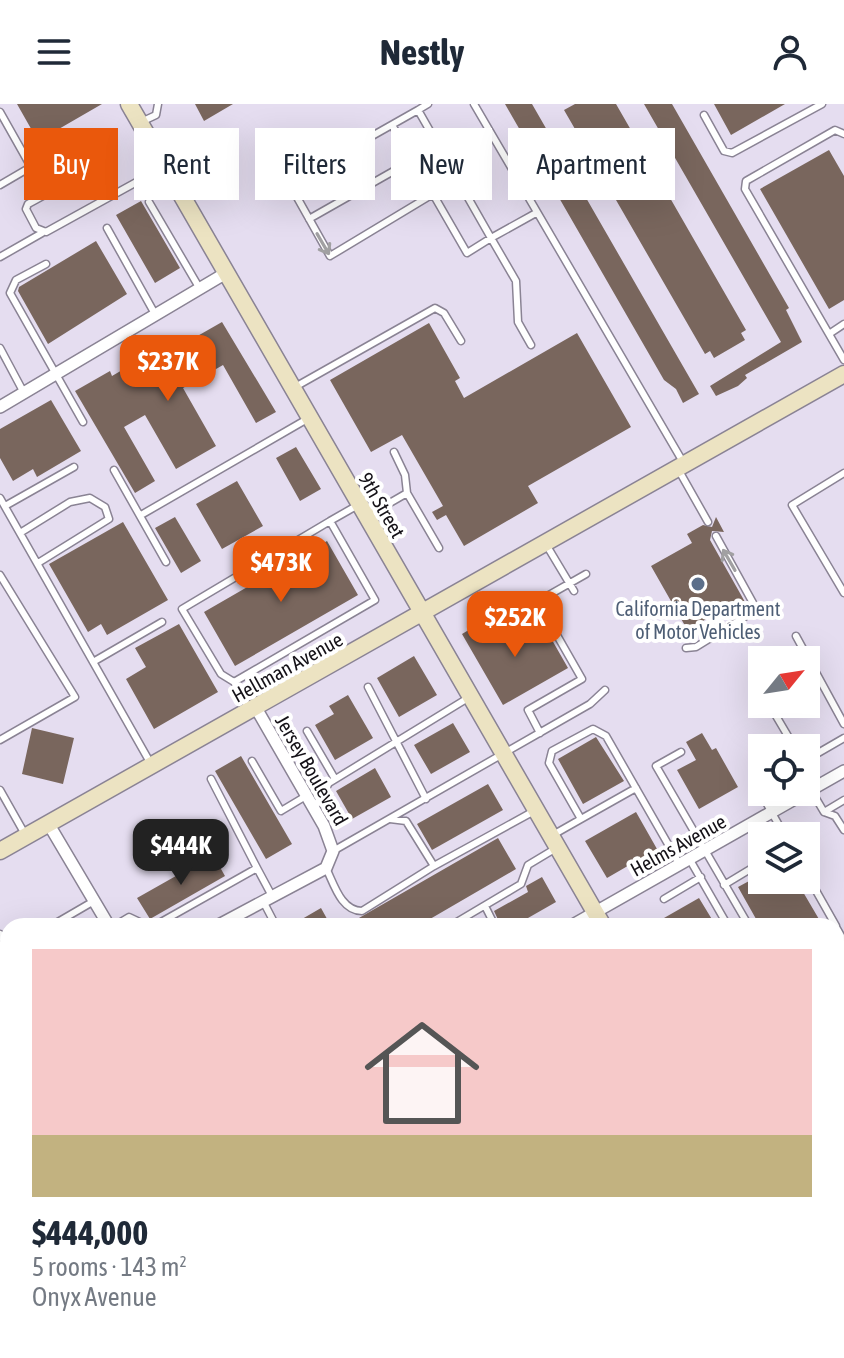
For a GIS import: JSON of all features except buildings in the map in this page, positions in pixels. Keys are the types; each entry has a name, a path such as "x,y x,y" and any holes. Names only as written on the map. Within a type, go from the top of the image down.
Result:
{"street":[{"name":"9th Street","path":"129,104 143,128"},
{"name":"9th Street","path":"184,200 598,918"},
{"path":"0,407 226,273"},
{"name":"Hellman Avenue","path":"0,851 844,374"},
{"name":"Jersey Boulevard","path":"253,709 314,808 333,843 333,851"},
{"name":"Helms Avenue","path":"820,785 844,771"},
{"name":"Helms Avenue","path":"601,918 685,862 784,806"},
{"path":"48,823 106,918"},
{"path":"232,918 326,868 333,851"}],"lane":[{"path":"140,123 156,115 158,104"},
{"path":"423,200 330,256 289,183 428,104"},
{"path":"474,104 681,467 708,522"},
{"path":"704,115 724,151 732,153 822,104"},
{"path":"418,110 516,281 518,322 531,345"},
{"path":"0,112 24,155"},
{"path":"844,134 835,130 746,181 745,189 844,360"},
{"path":"0,185 24,171"},
{"path":"309,219 391,172"},
{"path":"37,200 26,209 42,233"},
{"path":"0,257 100,200"},
{"path":"436,200 467,253 536,213"},
{"path":"149,202 200,289"},
{"path":"107,228 155,314"},
{"path":"46,264 16,280 10,293 83,422"},
{"path":"292,389 435,308 444,313 461,341"},
{"path":"829,334 844,324"},
{"path":"0,348 24,393"},
{"path":"141,515 309,418"},
{"path":"394,452 405,475 407,493 439,548"},
{"path":"5,506 74,467"},
{"path":"114,470 166,562"},
{"path":"844,473 792,505 844,593"},
{"path":"253,709 234,682 221,674 182,609 330,521 407,493"},
{"path":"0,498 151,764"},
{"path":"20,533 70,502 90,498 105,507 109,519 38,563"},
{"path":"234,682 375,600 330,521"},
{"path":"686,648 696,647 751,613 753,603 716,536"},
{"path":"546,545 572,587"},
{"path":"498,624 572,587 586,574"},
{"path":"0,575 75,697 0,740"},
{"path":"538,602 582,679 528,710 540,733"},
{"path":"93,662 162,622"},
{"path":"796,636 844,724"},
{"path":"368,687 426,799"},
{"path":"333,851 590,704 605,690"},
{"path":"314,808 335,779 471,696"},
{"path":"581,819 549,763 552,751 593,729 606,736 685,862 701,877 724,918"},
{"path":"307,731 335,779"},
{"path":"820,752 844,738"},
{"path":"681,752 656,766 744,918"},
{"path":"252,761 281,811 306,796"},
{"path":"211,779 257,868 274,918"},
{"path":"464,918 521,884 528,865 581,819 636,788"},
{"path":"0,790 26,836"},
{"path":"824,812 844,800"},
{"path":"820,802 824,812 835,816 844,830"},
{"path":"768,806 777,822"},
{"path":"326,868 344,904 354,911 362,911 434,866 536,810"},
{"path":"390,819 406,821 434,866"},
{"path":"166,918 257,868"},
{"path":"724,885 748,870"},
{"path":"664,899 701,877"},
{"path":"818,894 831,918"},
{"path":"65,918 94,901"},
{"path":"485,906 491,918"}],"place":[{"name":"California Department of Motor Vehicles","path":"698,584"}]}
